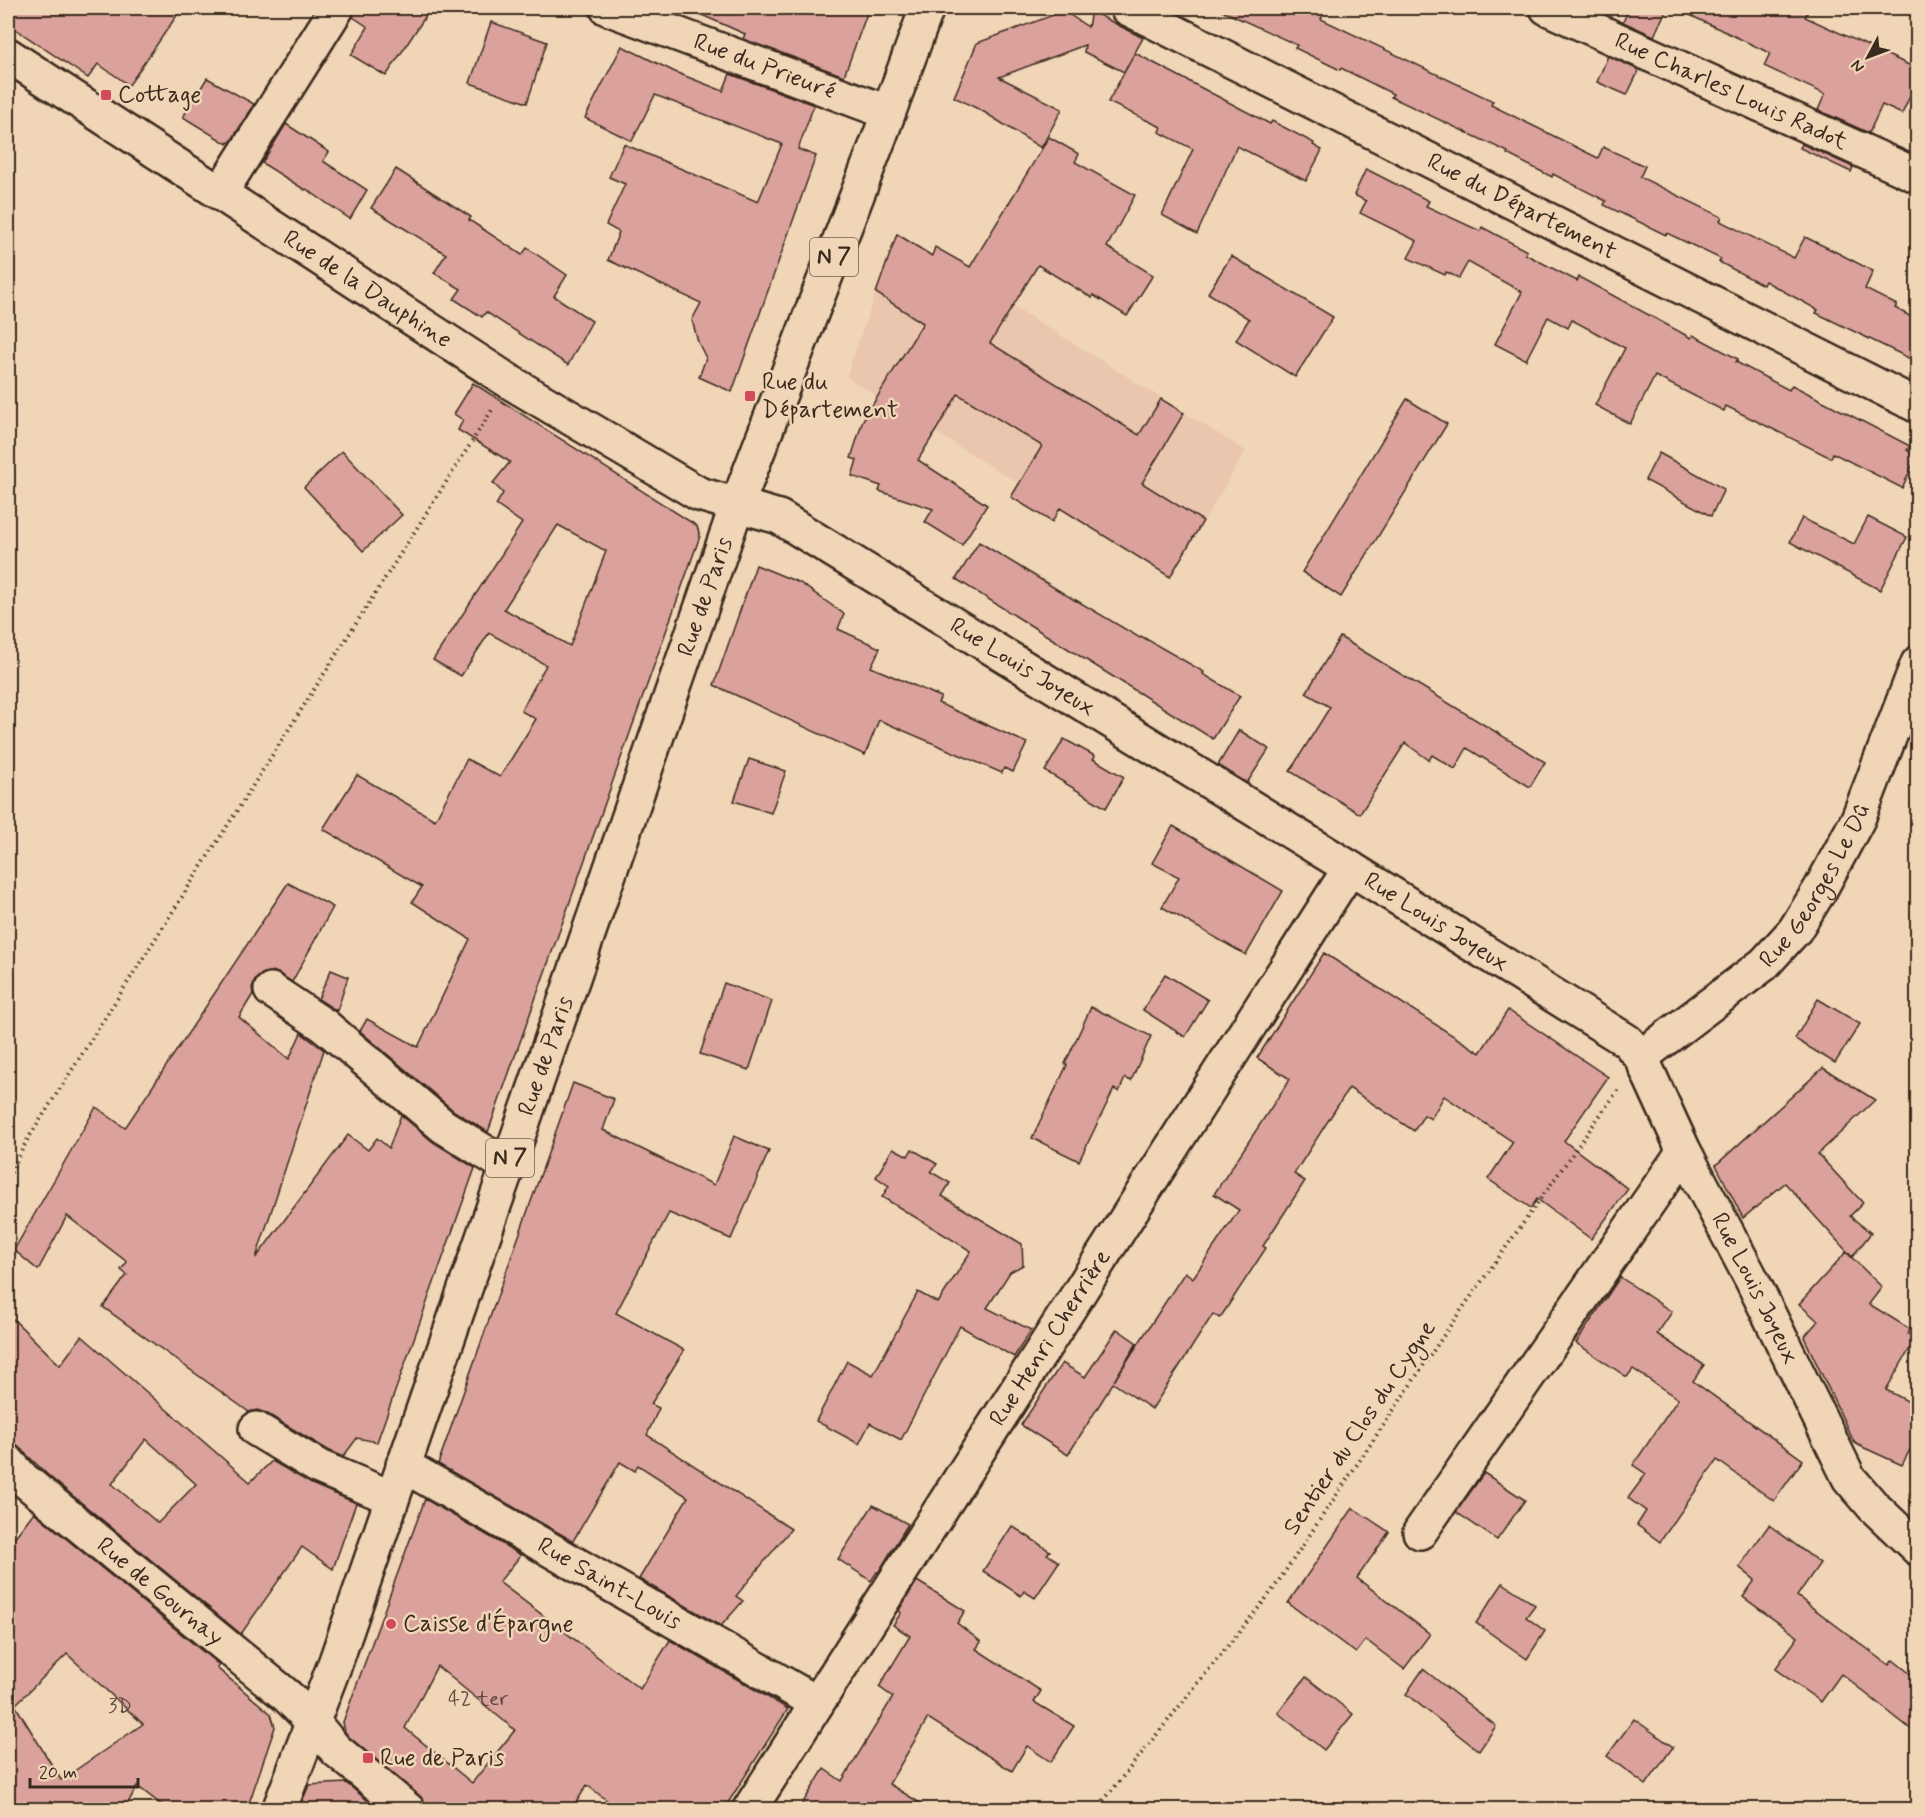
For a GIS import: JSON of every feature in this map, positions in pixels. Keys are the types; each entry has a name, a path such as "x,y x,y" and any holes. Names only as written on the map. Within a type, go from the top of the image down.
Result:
{"street":[{"path":"221,192 337,8"},
{"name":"Rue du Prieuré","path":"607,8 887,112"},
{"name":"N 7","path":"737,506 927,8"},
{"name":"Rue du Département","path":"1127,8 1917,406"},
{"name":"Rue Charles Louis Radot","path":"1547,8 1917,176"},
{"name":"Rue de la Dauphine","path":"8,55 510,382 699,494 737,506"},
{"name":"Rue Louis Joyeux","path":"737,506 779,517 1627,1041 1641,1058 1684,1151 1752,1280 1849,1478 1881,1515 1917,1550"},
{"name":"Rue de Paris","path":"279,1809 336,1661 737,506"},
{"name":"Rue Georges Le Dû","path":"1641,1058 1764,964 1795,930 1821,888 1858,819 1917,663"},
{"name":"Rue Henri Cherrière","path":"749,1809 1350,868"},
{"path":"271,990 325,1026 443,1126 507,1166"},
{"path":"1420,1532 1684,1151"},
{"path":"256,1429 319,1467 392,1498"},
{"name":"Rue Saint-Louis","path":"403,1465 817,1703"},
{"name":"Rue de Gournay","path":"13,1479 287,1696 336,1750 408,1809"}],"path":[{"path":"8,1178 39,1122 510,382"},
{"name":"Sentier du Clos du Cygne","path":"1096,1809 1272,1591 1452,1323 1641,1058"}],"shaded area":[{"path":"897,233 1246,451 1170,577 846,377"}],"building":[{"path":"8,8 182,8 129,85 98,64 88,78 8,24"},
{"path":"356,8 431,8 386,76 351,55 368,27 353,17"},
{"path":"686,8 869,8 844,76 743,39 745,34"},
{"path":"1216,8 1327,8 1321,19 1493,101 1491,105 1598,158 1603,147 1645,166 1640,177 1722,217 1720,221 1794,258 1805,237 1836,252 1873,271 1865,289 1897,305 1895,308 1917,320 1917,362 1816,313 1818,310 1765,281 1763,285 1719,262 1721,259 1604,205 1606,201 1553,174 1552,177 1507,154 1508,152 1391,97 1393,94 1295,48 1297,45"},
{"path":"1629,8 1667,8 1654,36 1623,22"},
{"path":"1675,8 1810,8 1805,17 1909,65 1917,70 1917,80 1902,114 1882,105 1869,133 1818,110 1825,94 1764,66 1770,53"},
{"path":"1064,11 1088,27 1091,11 1143,38 1124,72 1084,52 1085,45 999,77 1062,109 1041,148 984,112 954,97 977,43"},
{"path":"491,22 547,42 527,103 470,83"},
{"path":"622,46 675,72 723,91 730,74 814,105 798,149 816,156 732,392 699,377 706,358 698,342 692,320 701,303 608,260 619,232 606,225 625,184 609,177 624,144 758,202 782,144 655,95 632,141 585,118"},
{"path":"1135,53 1270,124 1272,121 1314,143 1313,145 1322,150 1306,181 1237,146 1197,234 1162,215 1193,149 1159,132 1161,127 1108,102"},
{"path":"1608,56 1639,70 1627,95 1597,82"},
{"path":"207,78 254,104 230,143 227,144 183,117"},
{"path":"286,124 329,152 323,161 367,190 350,219 262,163"},
{"path":"1049,137 1079,154 1075,162 1135,195 1107,247 1153,275 1127,316 1038,265 990,343 1139,435 1161,399 1184,413 1142,483 1203,521 1170,577 1060,508 1052,522 1011,497 1042,446 958,394 918,460 987,505 962,545 925,522 933,509 879,491 881,486 852,476 857,460 851,458 863,420 923,323 876,293 897,234 932,256 935,247 970,267"},
{"path":"1802,144 1853,167 1851,172 1800,148"},
{"path":"396,169 471,217 469,220 522,255 527,248 567,275 554,296 592,321 568,365 486,312 482,317 454,299 461,289 434,273 446,254 371,208"},
{"path":"1366,169 1429,201 1426,206 1480,231 1482,227 1527,251 1525,254 1577,281 1579,277 1691,338 1693,335 1738,359 1736,362 1789,390 1792,385 1910,446 1907,450 1917,456 1902,488 1833,453 1831,458 1726,406 1724,411 1655,376 1630,424 1595,405 1625,348 1572,320 1568,328 1548,317 1526,360 1495,344 1522,292 1468,262 1459,278 1446,272 1445,275 1408,258 1417,241 1360,213 1366,201 1354,195"},
{"path":"1231,256 1333,317 1295,377 1236,340 1249,319 1208,293"},
{"path":"473,383 697,526 700,536 488,1132 454,1111 360,1031 367,1019 418,1047 470,939 412,902 422,887 323,829 357,775 435,820 467,759 500,777 536,719 521,711 546,665 489,633 461,676 433,660 522,523 496,505 503,493 493,483 510,462 458,430 463,420 454,414","holes":["558,525 606,551 570,646 504,609"]},
{"path":"1407,399 1447,424 1341,597 1302,572"},
{"path":"342,451 402,515 363,551 304,487"},
{"path":"1659,453 1724,489 1711,516 1645,480"},
{"path":"1868,517 1907,537 1880,590 1790,542 1802,518 1854,544"},
{"path":"979,542 1140,638 1141,636 1204,672 1203,674 1240,696 1213,739 956,579"},
{"path":"756,565 800,583 844,614 838,629 880,648 871,667 941,697 938,703 1027,743 1013,772 1004,768 1002,773 879,720 865,755 714,685"},
{"path":"1340,637 1545,762 1530,787 1467,748 1455,769 1432,755 1429,760 1405,743 1360,814 1290,771 1330,707 1306,693"},
{"path":"1239,730 1269,749 1247,783 1218,765"},
{"path":"1064,739 1095,756 1093,759 1124,777 1106,808 1045,771"},
{"path":"749,759 786,771 771,813 734,801"},
{"path":"1173,826 1283,891 1246,955 1162,907 1179,877 1152,863"},
{"path":"288,883 333,907 292,982 273,971 262,974 255,980 252,988 253,994 239,1017 289,1059 301,1033 324,1050 256,1258 348,1135 368,1150 377,1138 389,1148 401,1115 433,1142 475,1168 377,1442 357,1438 343,1457 266,1413 257,1410 249,1412 103,1307 127,1275 121,1270 127,1262 67,1216 38,1270 14,1250 96,1107 125,1128"},
{"path":"1324,953 1480,1053 1508,1010 1608,1077 1564,1141 1628,1189 1591,1239 1537,1199 1531,1208 1488,1179 1513,1142 1444,1096 1431,1119 1424,1115 1414,1131 1349,1088 1294,1174 1305,1181 1263,1246 1266,1248 1220,1318 1213,1314 1152,1409 1113,1383 1068,1455 1021,1425 1062,1363 1085,1377 1117,1329 1137,1343 1114,1381 1185,1272 1193,1278 1239,1210 1214,1194 1290,1079 1257,1058"},
{"path":"331,970 348,977 337,1011 318,999"},
{"path":"1165,974 1208,1000 1185,1037 1143,1010"},
{"path":"724,983 772,1001 749,1070 700,1054"},
{"path":"1818,999 1860,1024 1835,1063 1795,1039"},
{"path":"1091,1007 1151,1036 1131,1081 1125,1078 1119,1092 1114,1089 1079,1161 1032,1138 1067,1065 1065,1064"},
{"path":"1823,1068 1875,1100 1818,1154 1863,1203 1850,1216 1871,1233 1852,1257 1785,1183 1743,1218 1716,1165"},
{"path":"573,1083 614,1099 603,1130 714,1185 734,1136 769,1151 731,1239 669,1213 616,1313 684,1350 651,1404 659,1408 647,1435 791,1529 736,1596 743,1601 721,1626 639,1579 688,1497 638,1465 635,1471 620,1462 573,1541 438,1464"},
{"path":"893,1148 908,1156 912,1149 937,1164 931,1172 950,1183 942,1196 1022,1244 1023,1265 1010,1272 987,1308 1031,1330 1014,1357 960,1326 901,1440 870,1423 859,1444 816,1421 847,1361 873,1375 918,1292 938,1303 971,1251 882,1197 889,1186 876,1177"},
{"path":"1846,1252 1882,1287 1869,1304 1910,1329 1908,1334 1916,1338 1886,1390 1917,1406 1917,1436 1902,1465 1854,1442 1804,1337 1818,1321 1799,1304"},
{"path":"1620,1277 1672,1312 1657,1334 1704,1365 1693,1381 1803,1460 1774,1501 1717,1460 1660,1542 1637,1525 1646,1511 1628,1498 1646,1474 1633,1465 1678,1399 1633,1369 1627,1377 1576,1343"},
{"path":"8,1314 60,1365 82,1336 250,1482 272,1461 312,1484 356,1503 333,1569 302,1547 241,1634 50,1477 8,1437","holes":["146,1439 196,1484 158,1523 112,1484"]},
{"path":"1484,1473 1525,1500 1497,1540 1456,1512"},
{"path":"425,1499 521,1555 499,1582 640,1689 670,1640 788,1709 724,1809 618,1809 587,1785 572,1809 426,1809 420,1796 349,1737 345,1732 343,1722","holes":["437,1666 515,1730 472,1783 405,1728"]},
{"path":"873,1505 908,1524 871,1581 838,1559"},
{"path":"1353,1508 1389,1532 1357,1578 1430,1634 1404,1669 1366,1640 1356,1653 1288,1603"},
{"path":"34,1512 219,1665 217,1668 271,1714 275,1727 247,1809 167,1809 137,1786 125,1809 8,1809 8,1546","holes":["67,1654 143,1724 61,1780 15,1705"]},
{"path":"1769,1525 1820,1563 1797,1596 1889,1665 1893,1660 1917,1679 1917,1734 1841,1674 1821,1702 1775,1669 1798,1637 1743,1597 1755,1580 1739,1567"},
{"path":"1012,1526 1050,1551 1047,1554 1059,1562 1035,1598 1024,1591 1021,1596 983,1571"},
{"path":"917,1581 965,1611 957,1623 981,1642 976,1649 1041,1691 1034,1702 1074,1726 1051,1762 1027,1746 1012,1771 928,1718 889,1784 930,1809 799,1809 824,1769 842,1781 893,1697 879,1687 910,1636 893,1625 901,1613 899,1610"},
{"path":"1503,1583 1535,1605 1526,1617 1545,1631 1527,1659 1476,1623"},
{"path":"1423,1669 1496,1726 1479,1751 1406,1694"},
{"path":"1306,1677 1353,1714 1324,1750 1278,1713"},
{"path":"1634,1719 1673,1747 1646,1785 1607,1756"},
{"path":"346,1783 378,1809 299,1809 309,1785"}],"place":[{"name":"Cottage","path":"106,95"},
{"name":"Rue du Département","path":"750,396"},
{"name":"Caisse d'Épargne","path":"391,1624"},
{"name":"Rue de Paris","path":"368,1758"}]}
